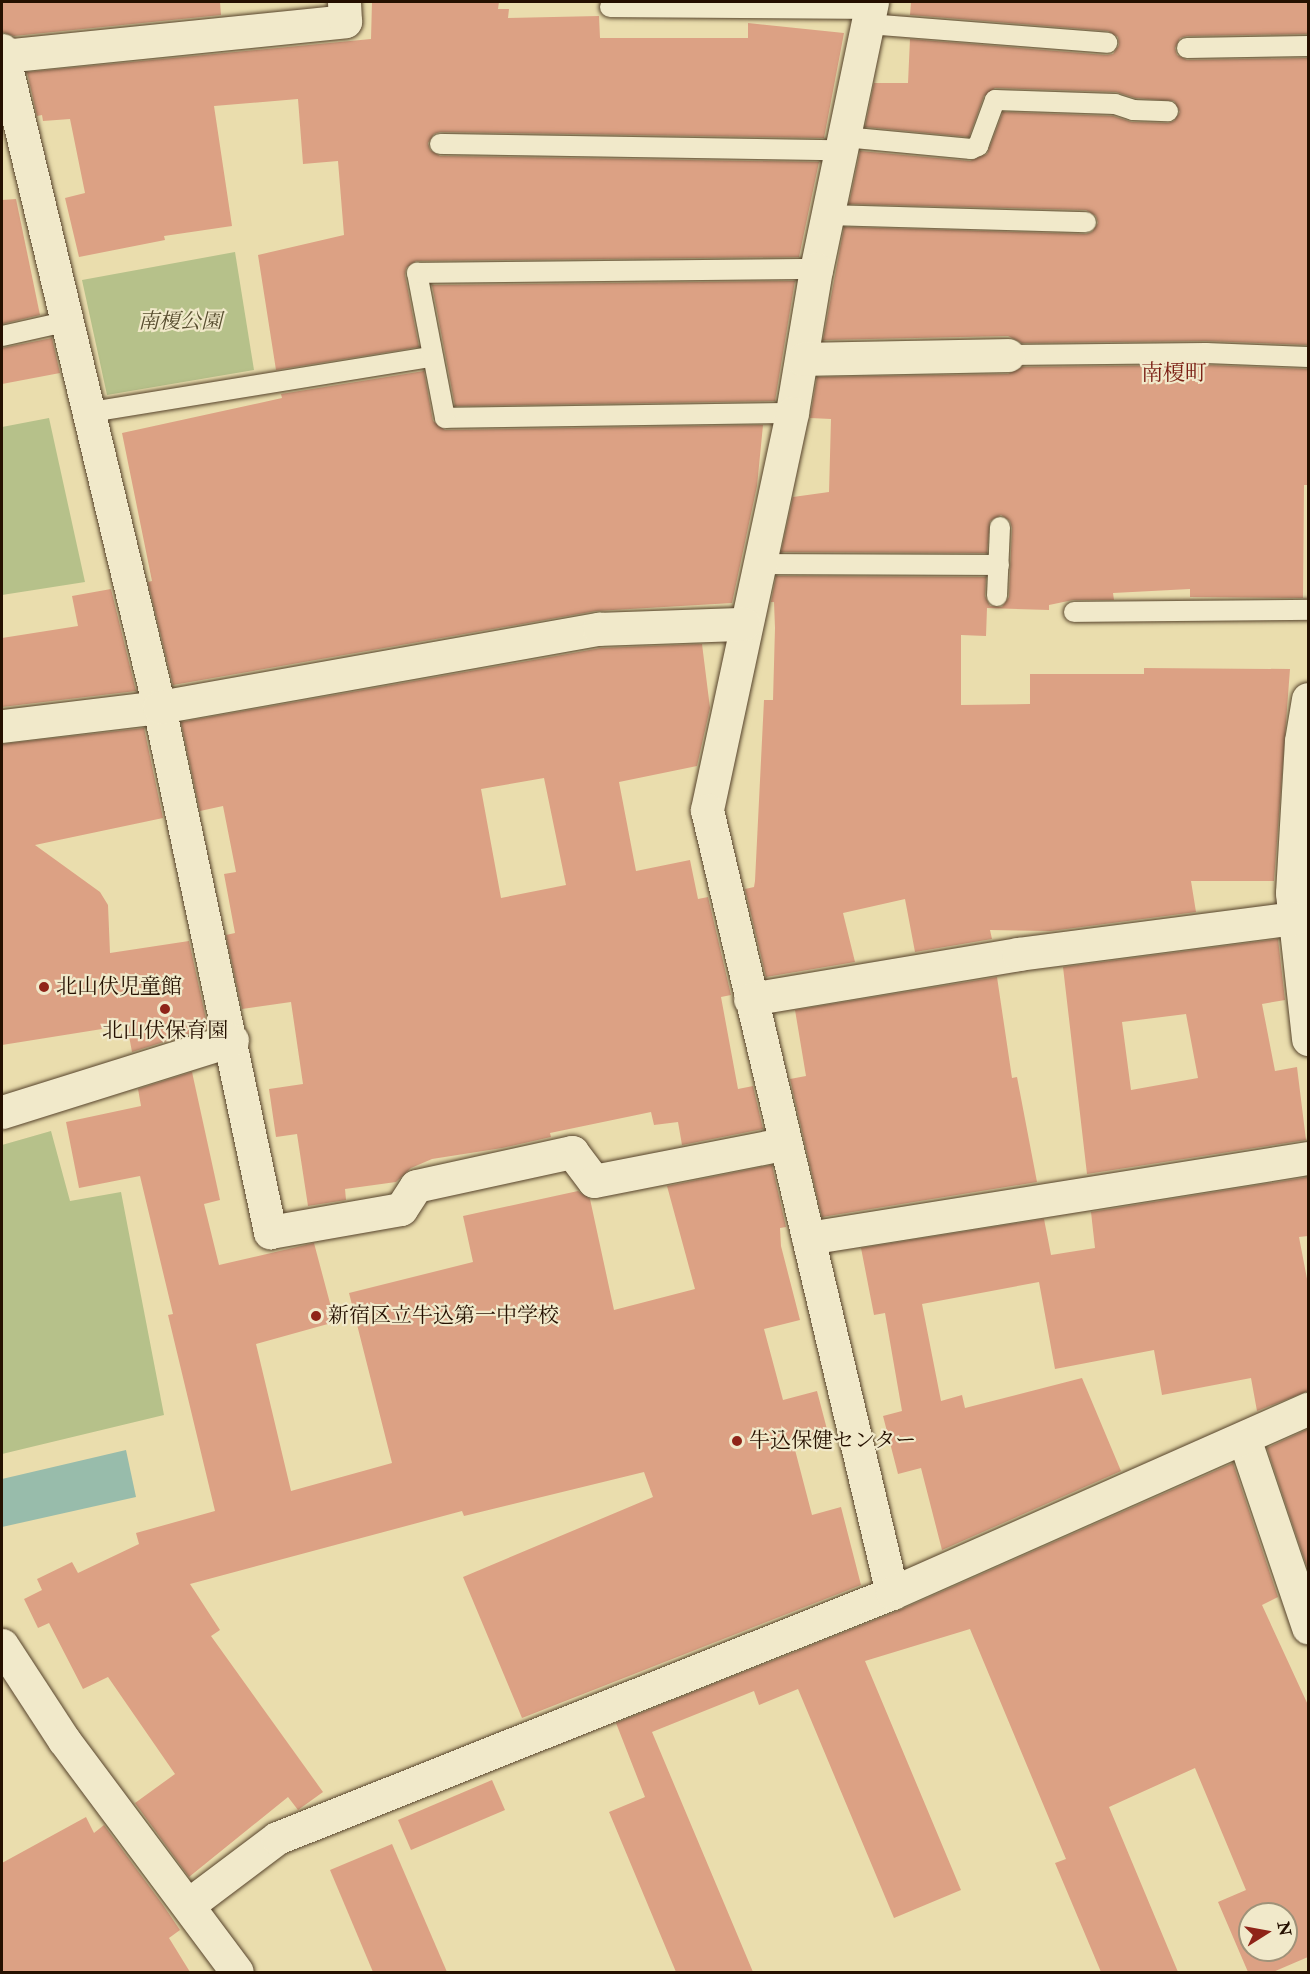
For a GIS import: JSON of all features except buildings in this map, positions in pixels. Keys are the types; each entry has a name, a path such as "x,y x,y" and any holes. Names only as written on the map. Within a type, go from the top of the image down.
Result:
{"street":[{"path":"344,2 345,21 2,53 91,412 159,707 232,1040 270,1232 401,1209 416,1186 572,1152 594,1181 783,1144"},
{"path":"870,12 816,269 792,413 744,624 707,810 783,1144 892,1593"},
{"path":"802,359 1008,355"},
{"path":"2,726 159,707 599,629 744,624"},
{"path":"1308,699 1292,893 1308,1039"},
{"path":"750,999 1018,954 1295,918"},
{"path":"2,1112 232,1040"},
{"path":"807,1238 1308,1158"},
{"path":"188,1905 277,1838 892,1593 1308,1409"},
{"path":"1244,1438 1308,1627"},
{"path":"2,1645 64,1740 237,1972"}],"lane":[{"path":"610,7 870,12 1107,43"},
{"path":"1187,48 1308,46"},
{"path":"440,144 843,144 971,149 978,146 995,100 1115,104 1133,110 1168,111"},
{"path":"828,215 1086,222"},
{"path":"792,413 445,418 417,273 816,269"},
{"path":"2,336 69,321"},
{"path":"1008,355 1206,353 1308,357"},
{"path":"91,412 432,357"},
{"path":"997,596 1000,527"},
{"path":"758,564 999,565"},
{"path":"1074,612 1308,610"}],"green space":[{"name":"南榎公園","path":"235,252 254,370 107,395 82,280"},
{"path":"49,418 85,582 2,595 2,427"},
{"path":"51,1131 70,1201 121,1192 164,1415 2,1454 2,1145"}],"shaded area":[{"path":"126,1450 136,1497 2,1527 2,1479"}],"place":[{"name":"北山伏児童館","path":"44,987"},
{"name":"北山伏保育園","path":"165,1009"},
{"name":"新宿区立牛込第一中学校","path":"316,1316"},
{"name":"牛込保健センター","path":"737,1441"}],"district":[{"name":"南榎町","path":"1174,374"}]}
